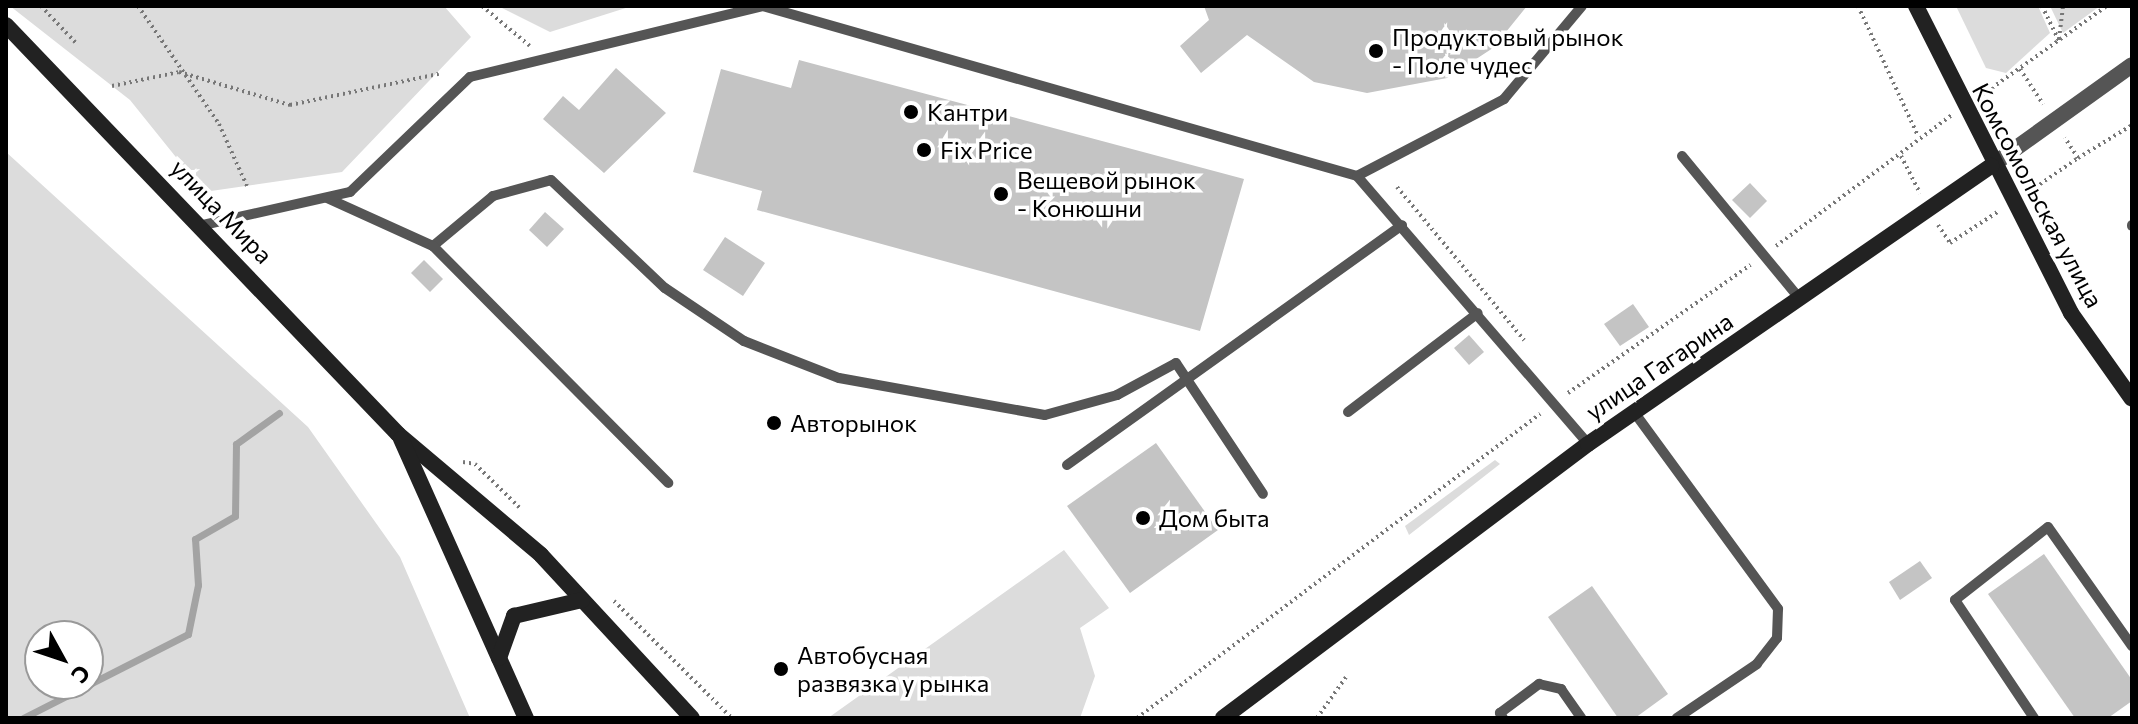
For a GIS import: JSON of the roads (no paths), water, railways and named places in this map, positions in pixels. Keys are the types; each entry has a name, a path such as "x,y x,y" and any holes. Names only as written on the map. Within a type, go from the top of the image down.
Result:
{"main road":[{"name":"Комсомольская улица","path":"1916,6 1991,166 2071,313 2132,399"},
{"name":"улица Мира","path":"6,25 203,225 398,434"},
{"name":"улица Гагарина","path":"1223,718 1588,444 1991,166"},
{"path":"398,434 541,555 692,718"},
{"path":"398,434 526,718"},
{"path":"499,658 514,616 582,600"}],"street":[{"name":"улица Гагарина","path":"1991,166 2132,65"}],"lane":[{"path":"203,225 350,192 470,77 763,6 1357,176 1588,444"},
{"path":"1357,176 1504,99 1582,6"},
{"path":"1682,156 1800,299"},
{"path":"433,246 493,196 551,180 691,306 744,341 839,378 1045,415 1117,395 1176,363 1263,494"},
{"path":"327,198 433,246 668,483"},
{"path":"1067,465 1402,225"},
{"path":"1348,412 1478,313"},
{"path":"1634,412 1778,609 1777,638 1757,664 1677,718"},
{"path":"2034,718 1955,600 2048,527 2132,646"},
{"path":"1503,718 1500,713 1539,684 1561,689 1581,718"}],"waterway":[{"path":"23,718 188,634 198,585 195,539 235,516 236,444 279,413"}],"place":[{"name":"Продуктовый рынок - Поле чудес","path":"1376,51"},
{"name":"Кантри","path":"911,112"},
{"name":"Fix Price","path":"924,150"},
{"name":"Вещевой рынок - Конюшни","path":"1001,194"},
{"name":"Авторынок","path":"774,423"},
{"name":"Дом быта","path":"1143,518"},
{"name":"Автобусная развязка у рынка","path":"781,669"}]}
